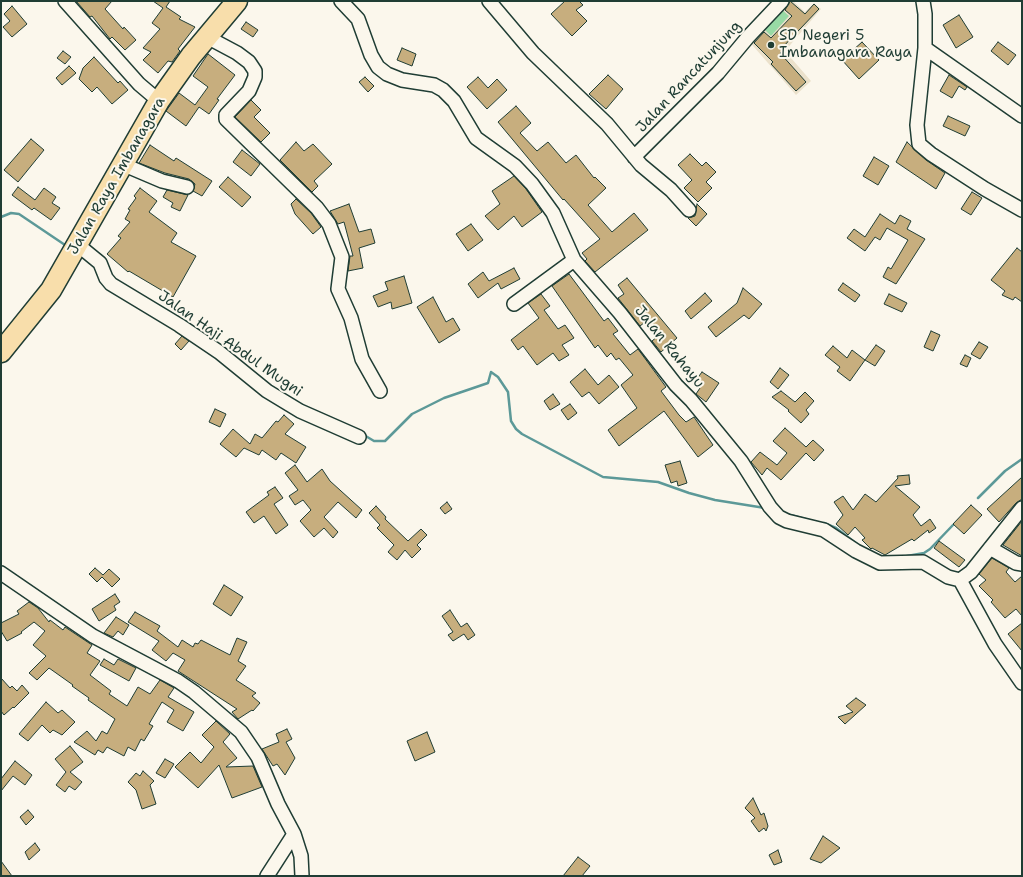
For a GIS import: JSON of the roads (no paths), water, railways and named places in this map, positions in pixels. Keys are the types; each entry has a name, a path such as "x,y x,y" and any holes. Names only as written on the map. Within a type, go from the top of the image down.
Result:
{"highway":[{"name":"Jalan Raya Imbanagara","path":"1,352 51,290 159,101 191,56 237,1"}],"street":[{"path":"65,1 139,84 159,101"},
{"name":"Jalan Rahayu","path":"342,1 358,19 371,55 378,67 387,74 402,80 434,86 443,90 454,101 476,138 515,166 523,174 553,212 574,260 620,313 676,385 691,400 741,461 772,509 787,521 824,530 856,552 880,562 923,562 948,577 960,580"},
{"path":"489,1 533,53 607,124 642,165 671,190 689,210"},
{"name":"Jalan Rancatunjung","path":"634,156 718,73 782,1"},
{"path":"923,1 925,14 925,48 917,126 919,144 931,154 967,178 1022,210"},
{"path":"207,37 237,53 249,62 255,71 255,77 249,91 226,115 226,119 317,208 329,224 342,256 338,289 351,318 362,359 380,391"},
{"path":"925,48 1022,116"},
{"path":"122,164 162,181 187,187"},
{"name":"Jalan Haji Abdul Mugni","path":"75,249 101,266 106,278 111,284 179,325 219,352 267,391 300,411 359,437"},
{"path":"514,304 574,260"},
{"path":"1022,508 971,572 960,580 995,644 1022,683"},
{"path":"990,548 1016,563 1022,564"},
{"path":"1,573 93,636 178,681 194,692 241,732 258,757 278,804 294,834 301,856 302,876"},
{"path":"267,876 294,834"}],"waterway":[{"path":"1,217 11,213 19,214 68,247"},
{"path":"364,435 374,441 385,441 412,414 444,398 488,383 491,372 498,377 508,392 511,421 516,429 522,434 603,477 658,482 715,500 765,508"},
{"path":"315,411 331,418"},
{"path":"978,498 1005,471 1022,459"},
{"path":"783,513 809,520"},
{"path":"824,523 836,528 857,544"},
{"path":"907,556 924,553 930,549 953,525"}],"place":[{"name":"SD Negeri 5 Imbanagara Raya","path":"771,45"}]}
